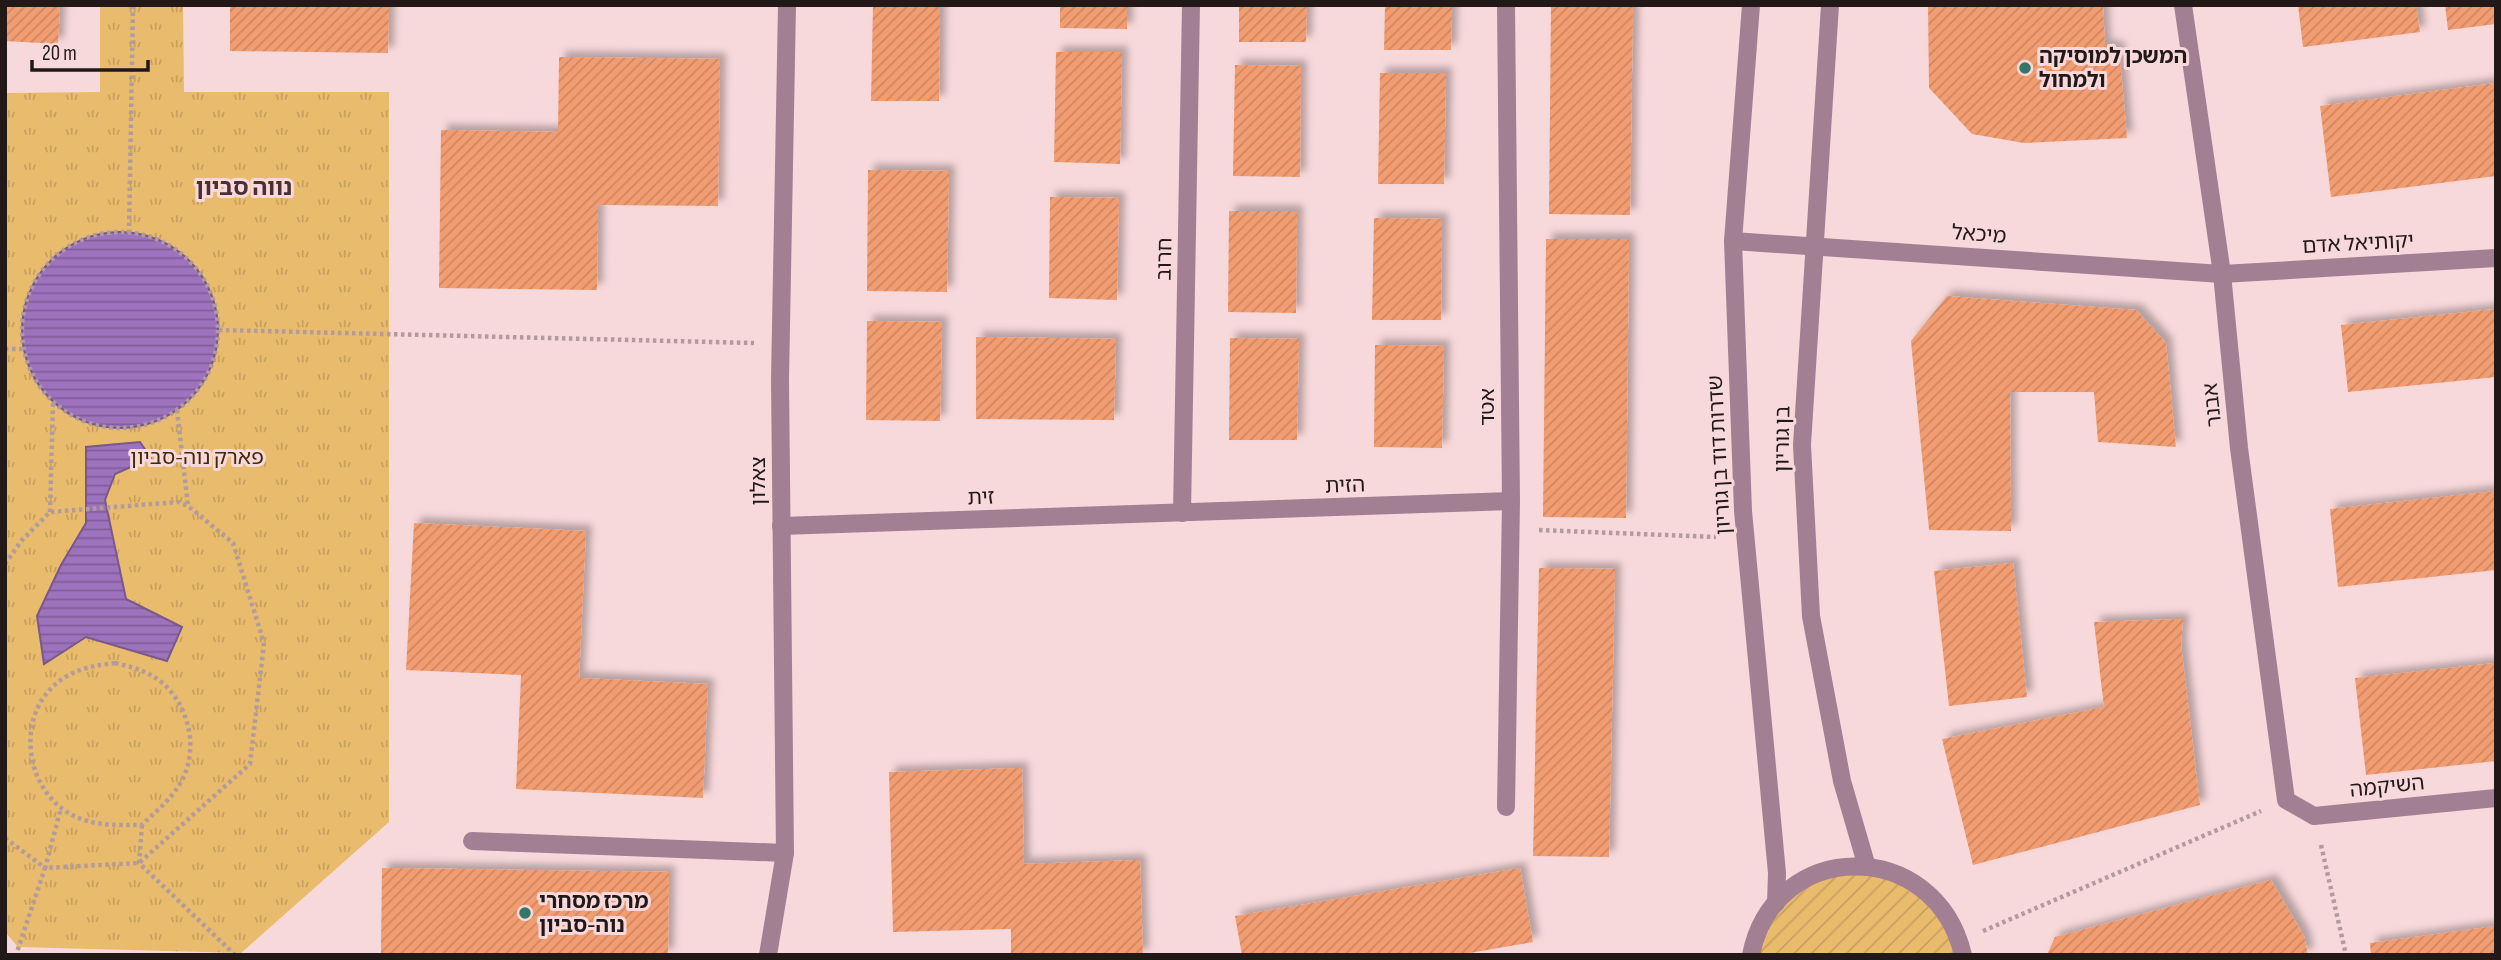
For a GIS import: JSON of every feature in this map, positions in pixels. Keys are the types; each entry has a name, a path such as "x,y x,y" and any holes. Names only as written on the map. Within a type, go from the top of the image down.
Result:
{"street":[{"name":"צאלון","path":"768,955 785,853 781,344 787,5"},
{"name":"חרוב","path":"1182,513 1191,5"},
{"name":"אטד","path":"1506,807 1511,501 1507,5"},
{"name":"שדרות דוד בן גוריון","path":"1751,5 1733,241 1745,538 1777,873 1776,902"},
{"name":"בן גוריון","path":"1830,5 1802,445 1811,616 1842,781 1867,867"},
{"name":"אבנר","path":"2183,5 2222,274 2239,448 2286,800"},
{"name":"מיכאל","path":"1733,241 2222,274"},
{"name":"יקותיאל אדם","path":"2222,274 2496,258"},
{"name":"הזית","path":"1182,513 1511,501"},
{"name":"זית","path":"781,526 1182,513"},
{"name":"השיקמה","path":"2314,817 2496,799"},
{"path":"2286,800 2314,817"},
{"path":"472,841 785,853"},
{"path":"1751,955 1754,940 1764,918 1776,902 1794,886 1810,877 1847,867 1867,867 1909,878 1928,892 1951,920 1961,948"}],"path":[{"path":"129,233 133,5"},
{"path":"109,233 129,233 142,234 172,247 197,268 213,297 219,330 214,363 197,391 177,410 142,427 111,429 80,420 53,404 33,378 23,349 22,317 31,286 50,261 77,242 109,233"},
{"path":"219,330 781,344"},
{"path":"5,349 23,349"},
{"path":"5,564 22,540 50,512 53,404"},
{"path":"177,410 188,506"},
{"path":"5,838 45,867 139,863 250,764 264,643 233,543 188,506 178,502 50,512"},
{"path":"1510,529 1745,538"},
{"path":"139,863 142,825 165,803 182,780 190,754 189,726 178,701 161,682 139,669 115,663 90,666 67,676 48,692 35,713 29,737 31,763 42,789 61,808 87,821 142,825"},
{"path":"1961,948 2286,800"},
{"path":"16,955 61,808"},
{"path":"2314,817 2346,955"},
{"path":"139,863 234,955"}],"green space":[{"name":"פארק נוה-סביון","path":"100,5 183,5 184,92 389,92 389,822 241,953 18,947 5,932 5,93 100,92"},
{"path":"1883,873 1938,910 1957,955 1756,955 1768,921 1794,894 1834,874"}],"shaded area":[{"path":"120,232 157,240 189,261 210,293 218,330 210,367 189,399 157,420 120,428 83,420 51,399 30,367 22,330 30,293 51,261 83,240"},
{"path":"140,442 151,458 115,474 105,500 126,599 182,627 167,661 86,637 44,664 37,616 61,565 86,523 86,447"}],"building":[{"path":"5,5 60,5 58,44 5,41"},
{"path":"230,5 389,5 388,53 230,51"},
{"path":"873,5 940,5 939,101 871,101"},
{"path":"1060,5 1127,5 1127,29 1060,28"},
{"path":"1239,5 1307,5 1306,42 1239,42"},
{"path":"1385,5 1452,5 1451,50 1384,50"},
{"path":"1551,5 1633,5 1630,215 1549,214"},
{"name":"המשכן למוסיקה ולמחול","path":"1928,5 2103,5 2105,45 2119,48 2127,138 2024,143 1972,134 1929,88"},
{"path":"2298,5 2416,5 2420,32 2303,47"},
{"path":"2445,5 2496,5 2496,24 2448,30"},
{"path":"1056,52 1122,52 1120,164 1054,162"},
{"path":"559,57 720,59 718,206 598,205 597,290 439,288 441,130 558,132"},
{"path":"1235,65 1301,66 1300,177 1233,176"},
{"path":"1380,73 1446,73 1444,184 1378,184"},
{"path":"2496,83 2496,176 2331,197 2320,106"},
{"path":"868,170 949,171 947,292 867,291"},
{"path":"1050,197 1119,198 1117,300 1049,298"},
{"path":"1229,211 1297,211 1296,313 1228,312"},
{"path":"1374,218 1442,219 1441,320 1372,320"},
{"path":"1546,239 1629,239 1626,518 1543,517"},
{"path":"1947,296 2136,310 2166,343 2176,447 2098,442 2094,392 2010,392 2011,531 1929,530 1911,341"},
{"path":"2496,309 2496,377 2348,392 2341,325"},
{"path":"867,321 942,322 940,421 866,420"},
{"path":"976,337 1116,339 1114,420 976,419"},
{"path":"1230,338 1299,339 1297,440 1229,440"},
{"path":"1375,345 1444,346 1442,448 1374,447"},
{"path":"2496,491 2496,570 2338,587 2330,509"},
{"path":"414,523 586,531 579,678 708,684 703,798 516,789 521,675 406,670"},
{"path":"2013,563 2027,697 1949,706 1934,571"},
{"path":"1539,568 1615,569 1609,857 1533,856"},
{"path":"2183,619 2181,644 2200,805 1973,865 1942,739 2104,707 2094,622"},
{"path":"2496,663 2496,761 2366,775 2355,678"},
{"path":"1022,768 1024,864 1140,860 1143,955 1011,955 1011,929 893,932 889,772"},
{"name":"מרכז מסחרי נוה-סביון","path":"382,868 669,872 668,955 381,955"},
{"path":"1520,868 1533,942 1458,955 1242,955 1235,916"},
{"path":"2271,880 2304,936 2308,955 2047,955 2055,937"},
{"path":"2496,926 2496,955 2371,955 2370,943"}],"place":[{"name":"המשכן למוסיקה ולמחול","path":"2025,68"},
{"name":"מרכז מסחרי נוה-סביון","path":"525,913"}],"district":[{"name":"נווה סביון","path":"244,187"}]}
